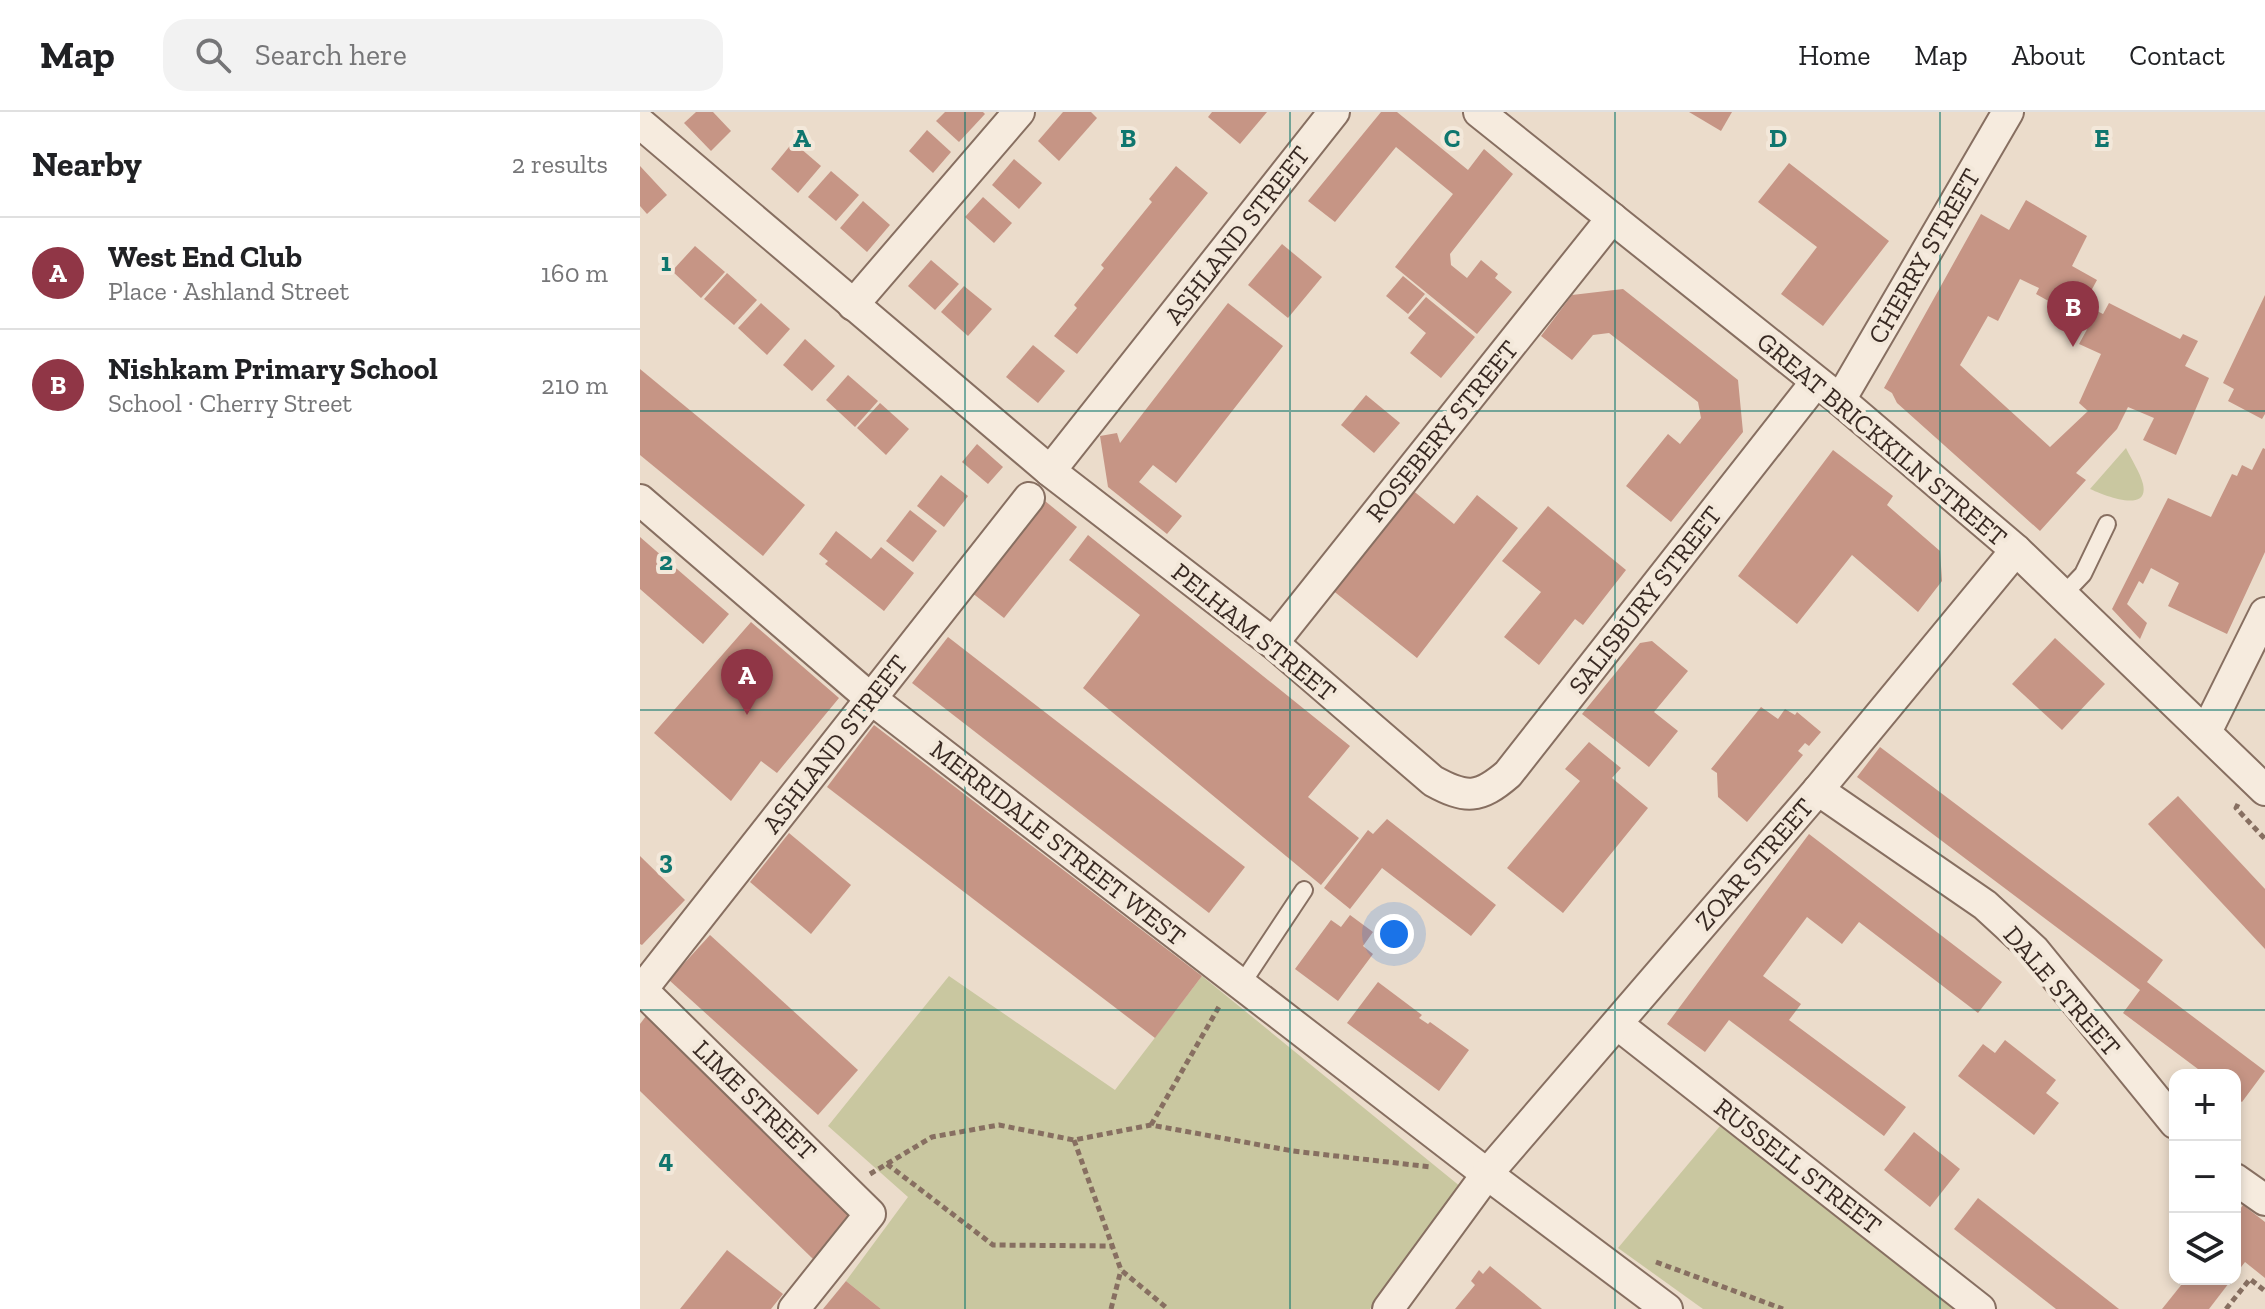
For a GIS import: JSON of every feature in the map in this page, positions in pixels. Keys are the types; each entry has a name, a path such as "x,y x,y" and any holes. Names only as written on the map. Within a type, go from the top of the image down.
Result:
{"street":[{"path":"853,305 1019,112"},
{"name":"ASHLAND STREET","path":"1050,471 1334,112"},
{"name":"GREAT BRICKKILN STREET","path":"1479,112 1840,400 2016,550 2265,790"},
{"name":"CHERRY STREET","path":"1840,400 2008,112"},
{"name":"PELHAM STREET","path":"640,123 1050,471 1273,643 1433,781 1458,794"},
{"name":"ROSEBERY STREET","path":"1273,643 1612,218"},
{"name":"SALISBURY STREET","path":"1458,794 1479,794 1492,788 1508,774 1816,382"},
{"name":"ASHLAND STREET","path":"641,990 1029,498"},
{"name":"MERRIDALE STREET WEST","path":"640,500 870,698 1667,1309"},
{"name":"ZOAR STREET","path":"1388,1309 1487,1174 1818,790 2016,550"},
{"path":"2206,732 2265,613"},
{"name":"DALE STREET","path":"1818,790 1985,905 2034,950 2169,1116"},
{"name":"LIME STREET","path":"641,990 870,1214 794,1309"},
{"name":"RUSSELL STREET","path":"1617,1024 1980,1309"},
{"path":"2241,1183 2265,1200"}],"lane":[{"path":"2063,595 2083,574 2107,524"},
{"path":"1238,982 1304,890"}],"path":[{"path":"1151,1125 1238,982"},
{"path":"845,1189 932,1137 999,1125 1074,1140 1151,1125 1293,1151 1443,1168"},
{"path":"1074,1140 1121,1270 1168,1309"},
{"path":"887,1164 993,1245 1113,1246"},
{"path":"1648,1259 1783,1309"},
{"path":"1111,1309 1121,1270"},
{"path":"2226,1309 2250,1279 2265,1291"}],"shaded area":[{"path":"2126,448 2143,484 2139,499 2123,500 2090,489"},
{"path":"949,976 1115,1090 1202,976 1461,1187 1370,1309 881,1309 846,1281 908,1197 828,1126"},
{"path":"1720,1126 1958,1309 1703,1309 1618,1248"}],"building":[{"path":"696,112 713,112 731,131 711,151 684,123"},
{"path":"945,112 985,114 959,142 936,121"},
{"path":"1063,112 1091,112 1097,118 1059,161 1038,141"},
{"path":"1212,112 1267,112 1240,144 1208,117"},
{"path":"1381,112 1397,112 1468,170 1484,149 1513,174 1450,254 1451,265 1467,278 1481,260 1498,274 1495,278 1512,292 1477,334 1395,267 1453,194 1396,147 1335,222 1308,201"},
{"path":"1689,112 1732,112 1721,131"},
{"path":"927,130 951,152 933,173 909,151"},
{"path":"793,142 821,166 798,193 771,169"},
{"path":"1014,159 1042,183 1019,209 992,185"},
{"path":"1789,163 1889,241 1823,326 1781,294 1817,247 1758,202"},
{"path":"640,166 667,195 647,214 640,206"},
{"path":"1176,166 1208,193 1077,354 1054,336 1104,268 1101,265 1152,202 1149,199"},
{"path":"831,171 859,195 836,221 808,197"},
{"path":"983,197 1012,223 994,243 965,217"},
{"path":"2026,200 2087,236 2072,266 2097,280 2077,317 2036,294 2039,288 2020,279 1998,321 1988,316 1960,365 2050,447 2088,411 2079,403 2101,354 2079,344 2097,311 2103,314 2109,303 2180,339 2183,334 2198,341 2185,366 2209,378 2176,455 2143,440 2154,418 2128,407 2117,429 2076,473 2086,480 2040,531 1884,388 1981,214 2009,230"},
{"path":"863,201 890,225 867,252 840,228"},
{"path":"1282,244 1322,277 1288,318 1248,285"},
{"path":"695,246 725,272 701,298 672,271"},
{"path":"931,260 959,284 935,310 908,286"},
{"path":"727,273 757,300 734,325 704,299"},
{"path":"1403,276 1425,294 1408,314 1386,296"},
{"path":"964,286 992,309 968,336 941,312"},
{"path":"1623,289 1738,380 1743,432 1671,522 1626,486 1668,434 1680,444 1701,418 1698,402 1609,333 1593,335 1572,360 1541,336 1572,295"},
{"path":"2265,295 2265,414 2262,419 2228,401 2234,389 2223,383"},
{"path":"1426,297 1475,337 1441,378 1410,353 1426,333 1408,318"},
{"path":"761,303 790,329 767,355 738,328"},
{"path":"1228,303 1283,346 1176,483 1153,465 1139,482 1182,516 1167,534 1108,487 1100,436 1117,433 1120,443"},
{"path":"805,339 835,366 812,391 783,365"},
{"path":"1033,345 1065,371 1038,403 1006,377"},
{"path":"640,369 805,505 763,556 640,455"},
{"path":"848,375 878,401 855,427 826,400"},
{"path":"1366,395 1400,423 1374,453 1341,425"},
{"path":"880,403 909,429 886,455 857,428"},
{"path":"977,444 1003,467 988,484 962,462"},
{"path":"2263,448 2265,552 2227,634 2168,606 2179,583 2151,568 2143,584 2139,581 2127,604 2147,623 2140,639 2112,609 2168,498 2211,517 2232,474 2237,476 2242,465 2252,470"},
{"path":"1833,450 1893,496 1887,505 1940,551 1942,581 1918,612 1852,555 1797,624 1738,576"},
{"path":"941,475 968,496 944,527 917,506"},
{"path":"1411,489 1454,524 1477,495 1518,528 1417,658 1331,589"},
{"path":"1045,501 1077,527 1004,618 971,592"},
{"path":"1548,506 1626,570 1583,625 1575,619 1539,665 1504,637 1541,592 1502,561"},
{"path":"910,510 937,531 913,562 886,541"},
{"path":"836,531 871,559 881,547 914,573 884,611 825,564 828,561 819,554"},
{"path":"1088,535 1350,746 1308,797 1359,838 1321,885 1083,688 1140,615 1069,560"},
{"path":"640,537 729,614 703,644 640,589"},
{"path":"751,622 839,698 777,773 761,761 731,801 654,733"},
{"path":"948,637 1245,867 1209,913 912,683"},
{"path":"2055,638 2105,684 2062,730 2012,684"},
{"path":"1652,641 1688,671 1654,712 1678,731 1649,767 1582,714 1640,643"},
{"path":"1761,707 1778,719 1785,709 1795,715 1797,712 1821,732 1809,746 1805,743 1798,751 1803,755 1747,822 1718,797 1717,773 1711,769"},
{"path":"874,725 1202,976 1155,1038 827,787"},
{"path":"1589,742 1621,768 1612,778 1648,808 1563,913 1507,868 1580,781 1565,769"},
{"path":"1880,747 2163,960 2147,982 2265,1071 2242,1102 2241,1069 2198,1069 2123,1013 2140,990 1857,777"},
{"path":"2178,796 2265,889 2265,949 2148,824"},
{"path":"1387,819 1496,905 1471,936 1382,868 1350,909 1324,888 1368,830 1373,834"},
{"path":"789,833 851,885 811,934 750,882"},
{"path":"1809,834 2002,982 1978,1013 1859,922 1842,944 1807,917 1763,976 1801,1004 1789,1020 1906,1107 1884,1136 1729,1020 1705,1052 1667,1024"},
{"path":"640,856 685,900 642,945 640,944"},
{"path":"1350,915 1373,932 1363,946 1373,954 1338,1001 1295,969 1331,920 1341,927"},
{"path":"710,935 858,1070 818,1115 669,980"},
{"path":"1378,982 1422,1015 1419,1018 1428,1024 1430,1022 1469,1050 1439,1091 1347,1023"},
{"path":"649,1012 850,1213 813,1259 640,1091 640,1024"},
{"path":"2005,1040 2056,1080 2046,1093 2059,1103 2034,1135 1958,1076 1983,1044 1995,1053"},
{"path":"1914,1132 1960,1169 1930,1207 1884,1170"},
{"path":"1978,1198 2119,1309 2056,1309 1954,1229"},
{"path":"2243,1205 2265,1222 2265,1278 2245,1262 2241,1267"},
{"path":"727,1250 783,1294 771,1309 680,1309"},
{"path":"1490,1266 1542,1309 1455,1309 1475,1285 1471,1281 1479,1270 1483,1274"},
{"path":"846,1281 881,1309 823,1309"},
{"path":"2181,1285 2227,1285 2209,1309 2162,1309"}],"place":[{"name":"Nishkam Primary School","path":"2073,347"},
{"name":"West End Club","path":"747,715"}]}
